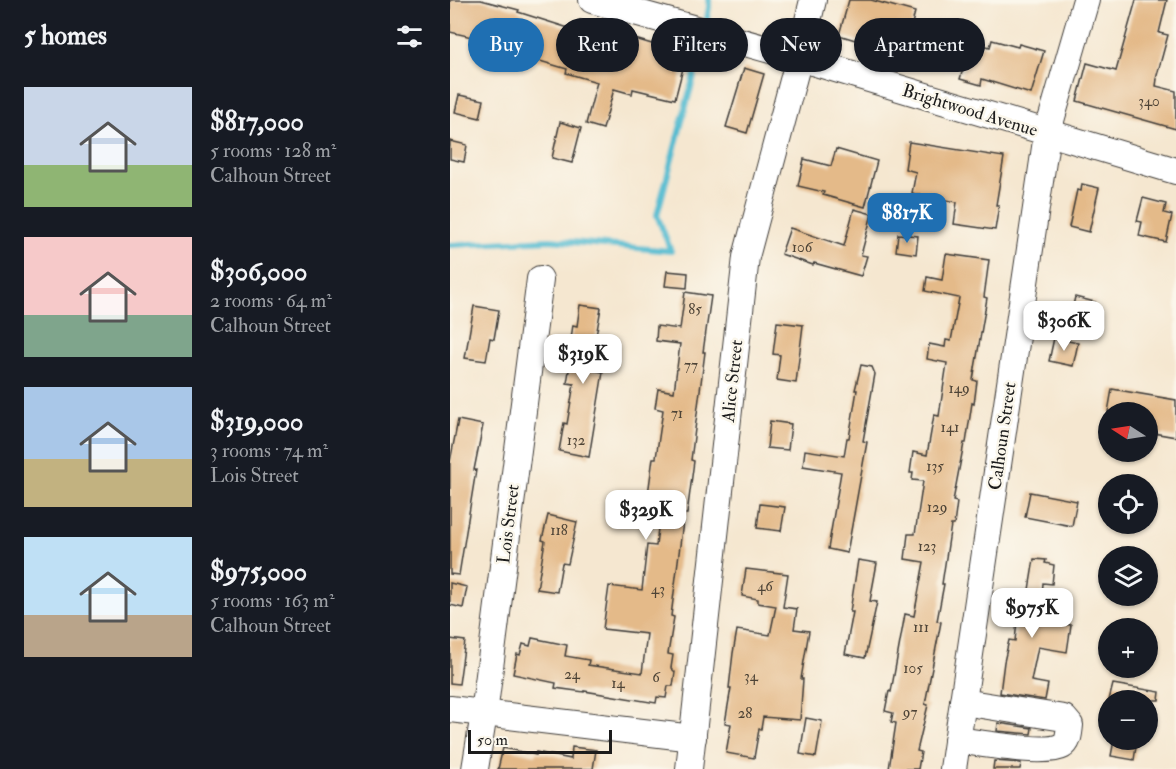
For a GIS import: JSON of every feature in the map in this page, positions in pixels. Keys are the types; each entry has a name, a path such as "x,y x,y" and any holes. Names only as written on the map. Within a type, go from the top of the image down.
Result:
{"street":[{"name":"Brightwood Avenue","path":"592,0 760,47"},
{"name":"Alice Street","path":"809,18 813,0"},
{"name":"Calhoun Street","path":"953,769 1047,134 1086,0"},
{"name":"Brightwood Avenue","path":"842,71 1176,171"},
{"name":"Alice Street","path":"689,769 746,257 796,72"},
{"name":"Lois Street","path":"475,769 540,279"},
{"path":"957,740 1051,749 1062,746 1069,735 1070,725 1064,718 963,702"},
{"path":"450,709 693,738"}],"building":[{"path":"450,0 481,0 519,10 518,12 537,18 468,18 468,36 450,32"},
{"path":"849,0 871,0 915,12 913,18 854,18 854,40 842,36 842,24"},
{"path":"1136,0 1167,0 1159,33 1168,35 1156,86 1176,91 1176,129 1077,101 1087,63 1116,71"},
{"path":"544,20 556,24 556,66 544,62"},
{"path":"639,40 651,44 651,72 682,72 675,99 633,89 632,94 614,89 603,129 586,124 597,82 566,73 639,72"},
{"path":"992,40 1044,51 1031,94 982,79 981,85 960,79 962,72 985,72 985,46 990,47"},
{"path":"748,69 764,74 747,133 726,127 743,72 748,72"},
{"path":"459,95 484,100 480,118 455,112"},
{"path":"560,122 581,128 572,163 552,158"},
{"path":"450,141 467,145 464,162 450,159"},
{"path":"909,142 1004,157 996,205 999,205 995,230 954,224 957,202 912,193 916,172 905,169"},
{"path":"836,149 877,161 865,207 823,195 824,192 798,186 804,159 831,166"},
{"path":"1082,184 1099,188 1089,232 1069,227 1077,190 1081,191"},
{"path":"1143,198 1166,204 1164,213 1172,215 1166,242 1139,236 1142,222 1137,221"},
{"path":"854,209 872,214 861,255 867,256 861,276 814,263 813,265 781,254 790,228 844,246"},
{"path":"898,234 918,236 916,254 896,251"},
{"path":"946,254 989,260 984,297 987,298 973,380 977,381 974,404 972,403 953,501 957,502 954,525 951,525 942,584 944,584 937,621 941,622 925,704 928,705 917,751 921,752 918,769 889,769 896,723 891,722 893,713 885,711 889,691 891,692 905,614 914,616 924,562 905,559 908,534 915,534 923,481 912,480 913,473 910,473 913,452 927,455 934,415 939,416 947,363 927,359 929,344 945,347 946,340 951,341 959,298 925,291 927,277 942,280"},
{"path":"667,271 688,273 687,288 665,286"},
{"path":"685,292 711,296 691,460 694,461 687,514 684,514 671,616 674,617 668,654 673,655 671,668 675,672 673,686 668,686 666,698 657,697 656,703 555,688 556,683 513,674 517,654 520,655 523,644 530,646 532,638 567,645 565,656 589,660 588,665 642,673 647,634 603,629 609,586 642,590 647,545 656,546 660,511 646,509 663,410 655,408 658,389 674,392 680,344 656,341 657,326 680,329"},
{"path":"1075,297 1095,302 1090,323 1070,318"},
{"path":"580,305 601,308 590,370 603,372 589,457 559,451 564,423 567,424 574,384 567,383 572,352 569,352 573,325 577,326"},
{"path":"474,306 499,310 494,339 490,338 486,361 465,358"},
{"path":"777,322 803,325 796,383 777,380 780,355 773,354"},
{"path":"1054,338 1078,343 1073,366 1049,361"},
{"path":"861,365 872,367 875,374 863,441 867,442 847,553 828,549 841,472 803,466 805,450 844,456"},
{"path":"1112,389 1176,400 1176,437 1158,434 1158,402 1110,402"},
{"path":"458,420 483,425 459,575 450,574 450,462"},
{"path":"770,421 791,424 788,450 767,448"},
{"path":"1030,492 1077,501 1072,526 1025,517"},
{"path":"760,504 785,507 781,531 757,528"},
{"path":"548,515 577,522 568,564 562,563 557,592 537,589 545,541 542,540"},
{"path":"1034,559 1046,560 1045,563 1054,565 1052,584 1043,583 1040,621 1071,625 1067,652 1038,647 1031,681 1048,684 1045,700 1000,693 1009,640 1015,641 1019,601 1027,602"},
{"path":"858,560 877,563 870,601 877,602 865,658 845,654 853,612 850,612"},
{"path":"746,569 788,574 783,607 797,609 794,629 809,631 801,679 803,679 800,720 763,717 754,758 726,753 731,724 725,723 731,688 729,688 733,653 737,630 770,635 776,606 758,603 758,599 742,596"},
{"path":"450,583 467,587 463,608 450,605"},
{"path":"450,639 465,641 459,684 450,683"},
{"path":"1113,684 1148,690 1112,690"},
{"path":"806,718 822,721 816,757 800,754"},
{"path":"998,723 1032,728 1031,734 997,731"},
{"path":"572,747 596,750 593,769 498,769 503,748 571,759"},
{"path":"1112,750 1136,750 1134,760 1111,756"},
{"path":"994,761 1021,763 1020,769 993,769"}],"waterway":[{"path":"707,18 709,0"},
{"path":"450,245 550,240 671,251 657,215 695,72"}]}
